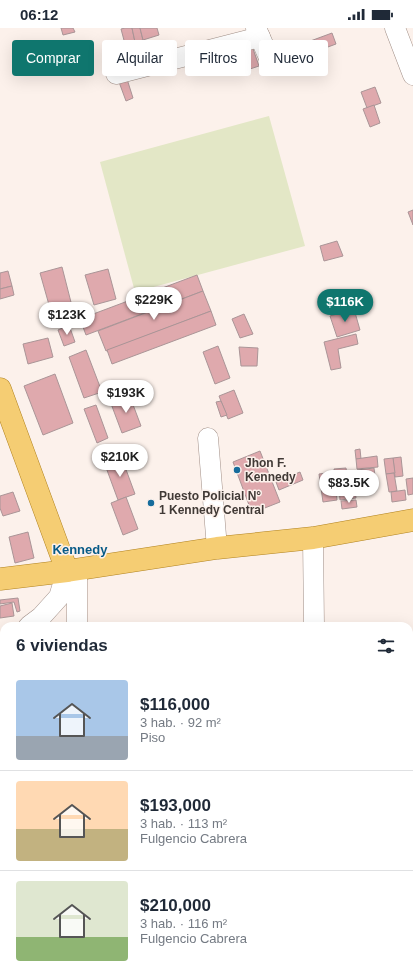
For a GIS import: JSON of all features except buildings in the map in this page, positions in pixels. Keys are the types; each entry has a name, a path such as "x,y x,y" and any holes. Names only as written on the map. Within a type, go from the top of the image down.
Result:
{"main road":[{"path":"0,389 72,570"},
{"path":"0,579 72,570 217,548 313,538 413,520"}],"street":[{"path":"395,28 413,75"},
{"path":"177,56 258,33"},
{"path":"208,438 217,548"},
{"path":"313,538 314,622"},
{"path":"34,622 41,617 58,597 72,570"},
{"path":"72,570 77,622"}],"green space":[{"path":"269,116 305,246 135,292 100,162"}],"place":[{"name":"Jhon F. Kennedy","path":"237,470"},
{"name":"Puesto Policial N° 1 Kennedy Central","path":"151,503"}],"district":[{"name":"Kennedy","path":"80,549"}]}
